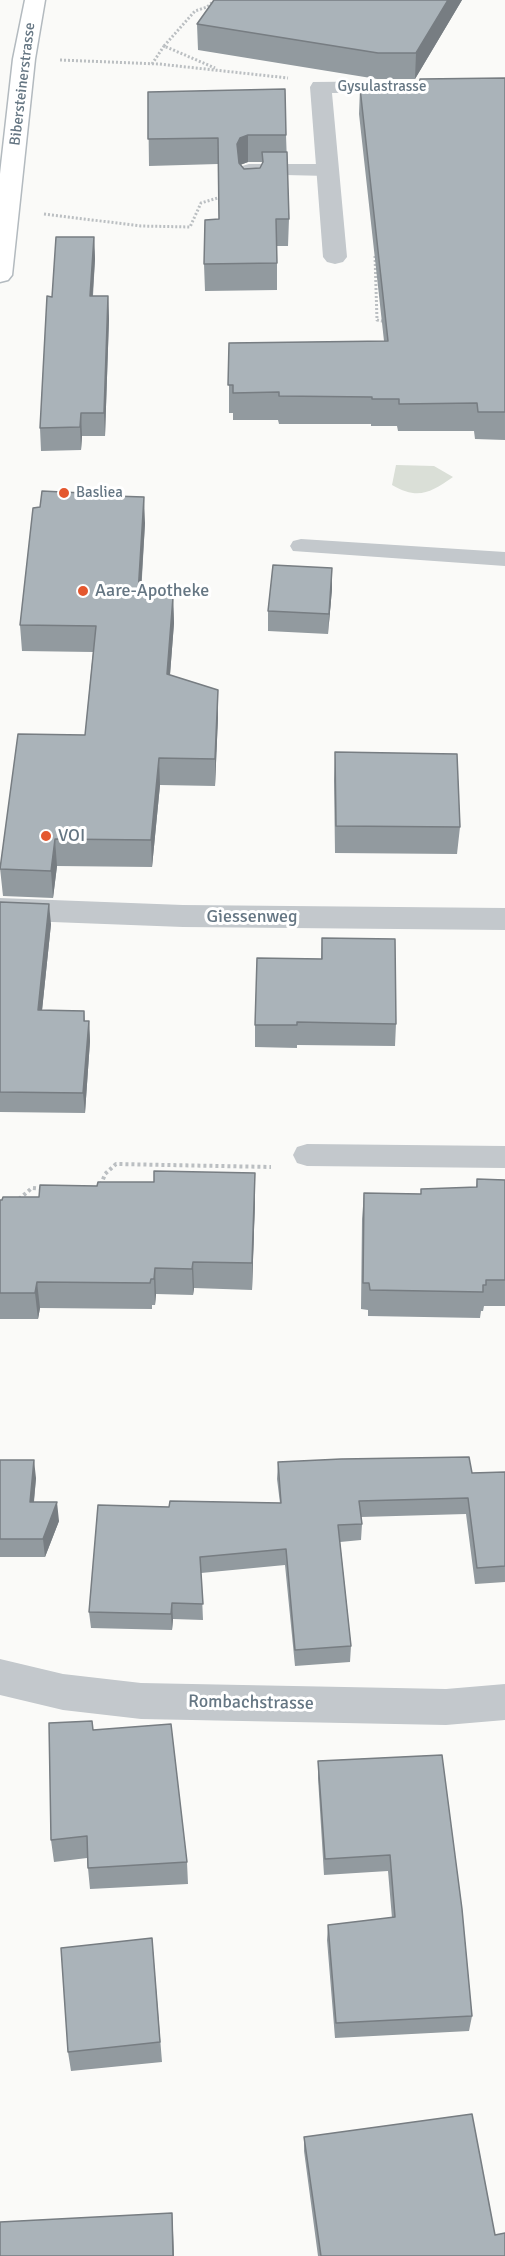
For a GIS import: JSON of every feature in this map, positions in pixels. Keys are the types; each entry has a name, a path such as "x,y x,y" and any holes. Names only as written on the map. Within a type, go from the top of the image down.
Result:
{"main road":[{"name":"Bibersteinerstrasse","path":"0,275 7,209 6,163 35,0"}],"street":[{"name":"Gysulastrasse","path":"335,256 321,87 505,86"},
{"name":"Giessenweg","path":"0,909 183,916 505,919"},
{"name":"Rombachstrasse","path":"0,1677 63,1692 141,1701 446,1707 505,1701"}],"lane":[{"path":"250,189 249,170 328,170"},
{"path":"301,546 505,559"},
{"path":"307,1155 505,1156"}],"path":[{"path":"151,64 195,11 207,7 215,0"},
{"path":"164,46 218,70"},
{"path":"55,60 151,64 281,76 321,87"},
{"path":"7,209 141,226 190,227 201,203 250,189"},
{"path":"332,228 376,228 374,275 377,320 397,324"},
{"path":"99,1190 105,1174 116,1164 296,1167 307,1155"},
{"path":"16,1201 32,1188 54,1189"}],"shaded area":[{"path":"396,465 434,466 453,477 430,491 409,492 392,485"}],"building":[{"path":"214,0 448,0 416,53 378,53 197,24"},
{"path":"505,78 505,412 478,412 477,403 399,404 399,399 372,399 372,397 279,396 279,392 233,393 233,385 228,385 229,343 388,341 360,88 419,87 420,79"},
{"path":"285,89 286,135 248,135 240,138 237,144 239,163 244,169 260,168 263,162 262,152 287,152 289,219 276,219 277,263 204,264 205,220 219,219 218,138 148,139 148,92"},
{"path":"56,237 94,237 90,296 108,296 104,413 81,413 80,427 40,428 47,296 52,297"},
{"path":"42,491 144,497 138,594 173,597 167,674 218,690 215,759 159,758 151,840 55,839 51,871 0,869 18,734 85,735 96,626 20,625 33,508 40,507"},
{"path":"273,565 332,568 329,614 268,611"},
{"path":"335,752 457,754 460,827 336,826"},
{"path":"0,902 49,904 38,1010 84,1011 84,1021 89,1021 83,1093 0,1092"},
{"path":"322,938 395,939 396,1024 297,1022 297,1025 255,1025 257,958 322,959"},
{"path":"154,1171 255,1173 252,1263 193,1262 192,1269 155,1268 154,1279 151,1279 150,1283 37,1282 35,1293 0,1293 0,1200 3,1197 39,1197 40,1185 97,1186 98,1182 154,1182"},
{"path":"477,1179 505,1180 505,1280 486,1280 483,1292 370,1290 369,1283 363,1283 364,1193 421,1194 421,1189 477,1187"},
{"path":"469,1457 472,1473 505,1472 505,1566 477,1568 468,1498 359,1501 362,1524 338,1525 351,1646 295,1650 286,1549 200,1557 203,1604 172,1603 171,1614 89,1612 98,1505 169,1507 170,1501 281,1503 278,1462"},
{"path":"0,1460 34,1460 30,1502 57,1502 43,1539 0,1539"},
{"path":"92,1721 93,1730 171,1724 187,1862 88,1868 87,1836 51,1840 49,1723"},
{"path":"442,1755 462,1909 472,2016 336,2023 328,1925 395,1917 390,1855 325,1859 318,1761"},
{"path":"152,1938 160,2042 68,2052 61,1948"},
{"path":"472,2114 495,2235 505,2233 505,2256 321,2256 304,2137"},
{"path":"172,2213 173,2256 0,2256 0,2222"}],"place":[{"name":"Basliea","path":"64,493"},
{"name":"Aare-Apotheke","path":"83,591"},
{"name":"VOI","path":"46,836"}]}
